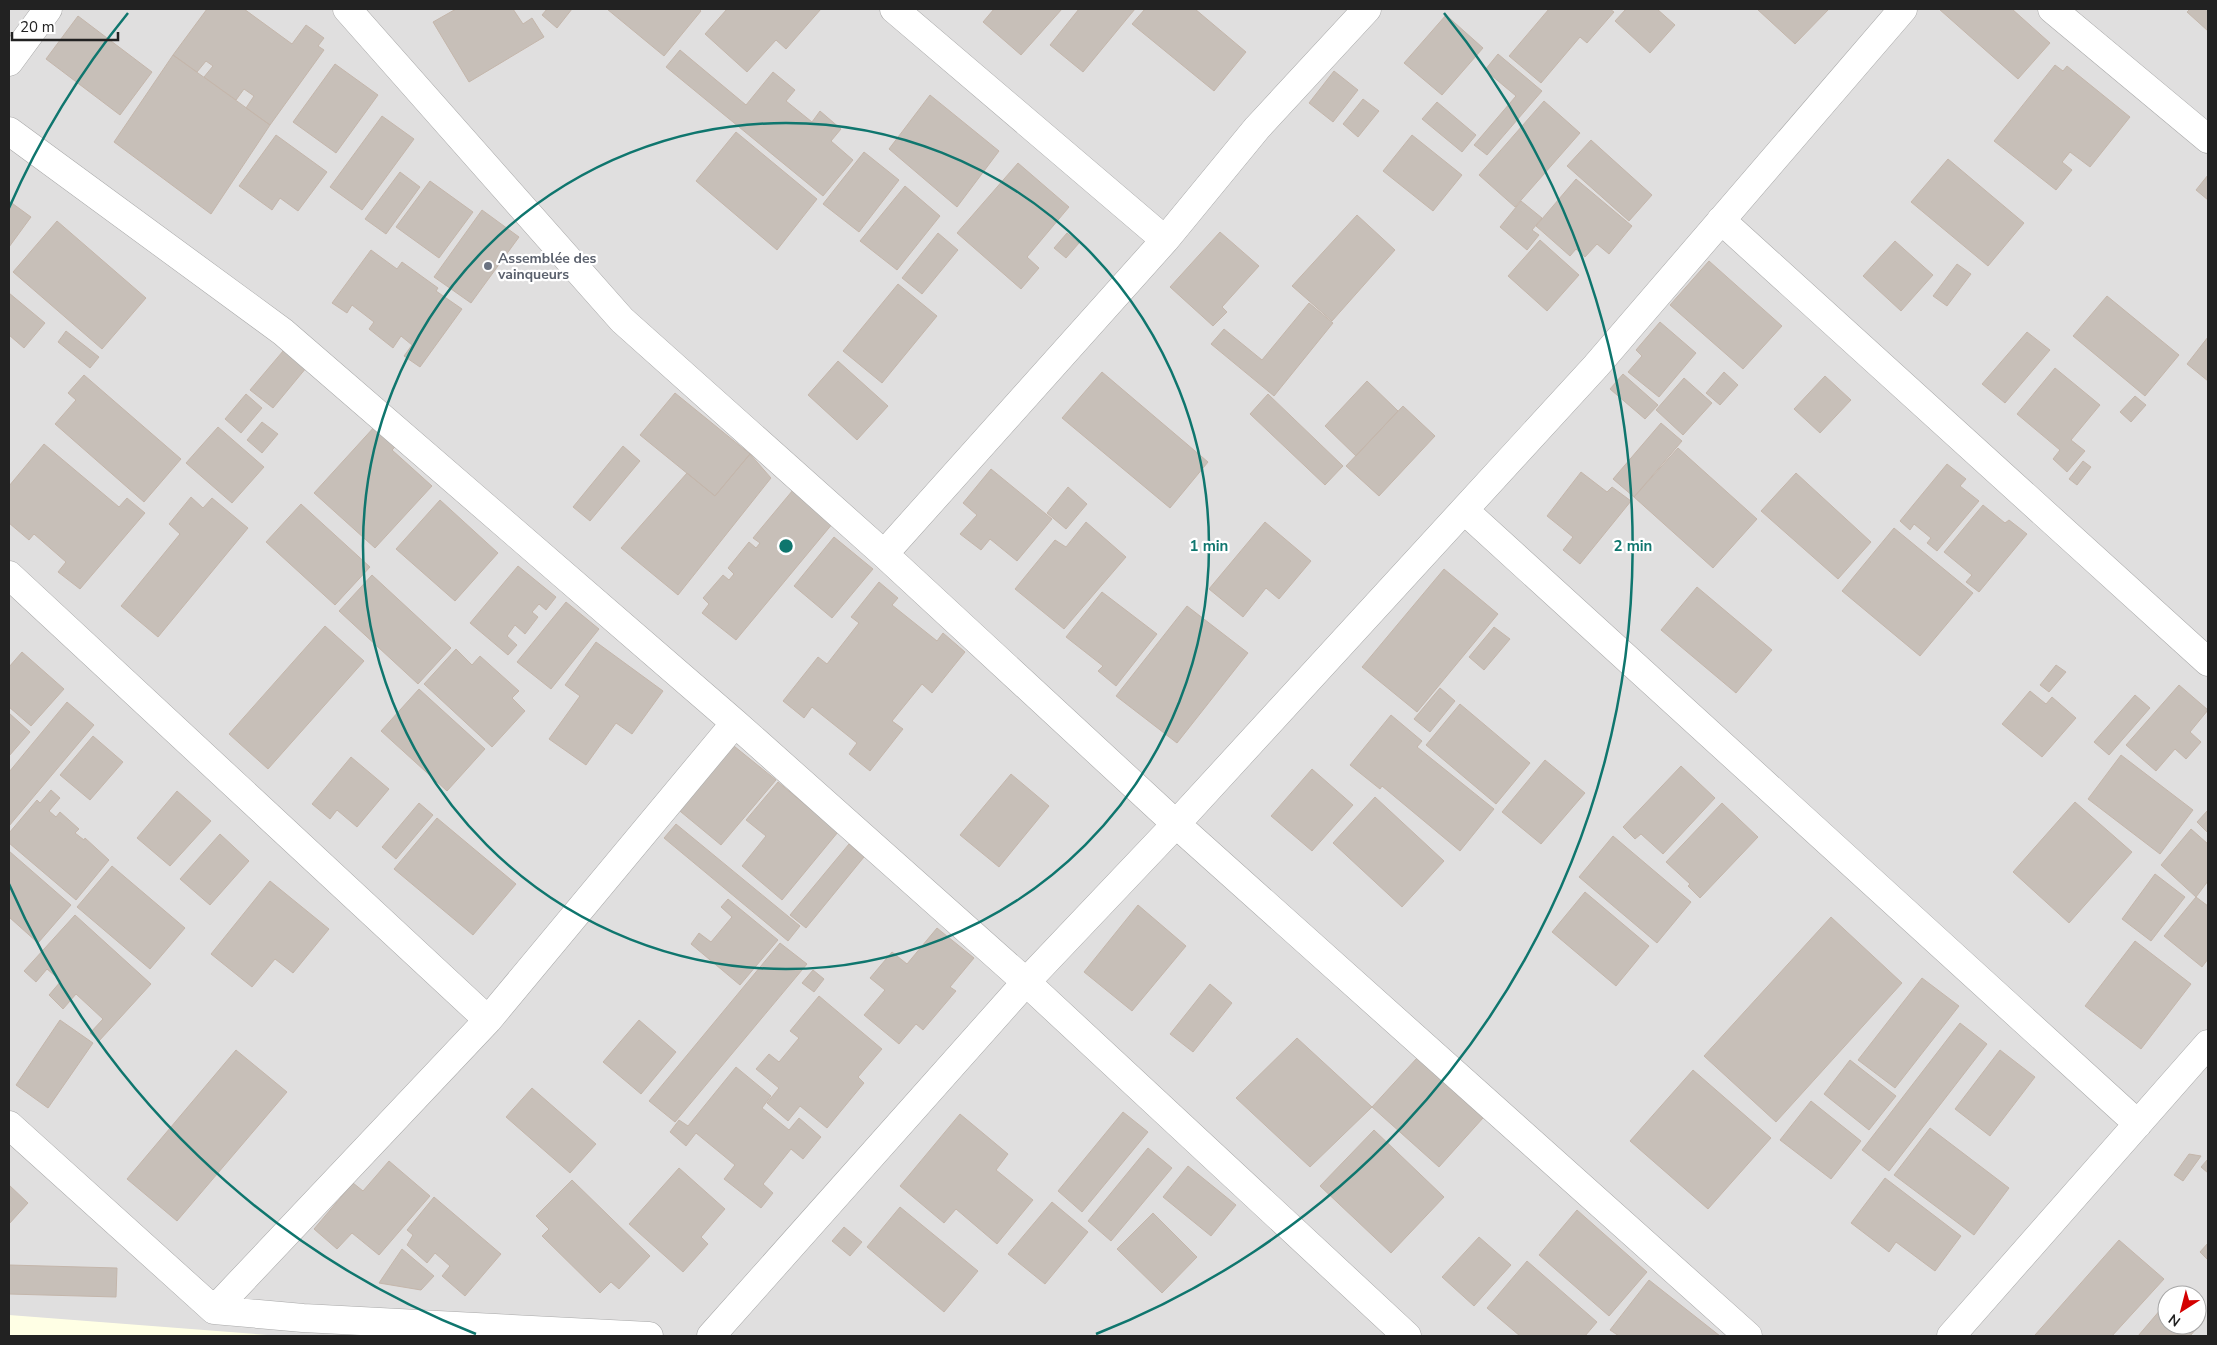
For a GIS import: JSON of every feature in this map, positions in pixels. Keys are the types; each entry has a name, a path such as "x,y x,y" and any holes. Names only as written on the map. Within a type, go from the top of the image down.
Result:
{"street":[{"path":"9,62 48,9"},
{"path":"347,9 622,320 884,554 1176,824 1748,1336"},
{"path":"894,9 1165,240"},
{"path":"884,554 1165,240 1256,128 1367,9"},
{"path":"711,1336 1026,982 1176,824 1596,366 1903,9"},
{"path":"2052,9 2208,139"},
{"path":"9,131 284,332 735,723 1026,982 1403,1335"},
{"path":"1721,220 2208,662"},
{"path":"1464,510 2138,1124"},
{"path":"9,574 488,1020"},
{"path":"214,1310 488,1020 735,723"},
{"path":"1951,1336 2208,1044"},
{"path":"9,1125 214,1310 303,1318 649,1336"}],"shaded area":[{"path":"9,9 2208,9 2208,1336 9,1336"},
{"path":"9,1315 281,1336 9,1336"}],"building":[{"path":"207,9 244,9 292,44 306,25 324,38 318,46 324,50 270,125 246,108 254,96 244,89 236,100 204,77 213,66 206,61 197,72 173,55"},
{"path":"456,9 513,9 523,24 532,18 544,37 469,82 433,22"},
{"path":"547,9 572,9 557,28 542,15"},
{"path":"607,9 699,9 701,11 664,56"},
{"path":"727,9 821,9 786,49 776,40 747,72 705,34"},
{"path":"994,9 1062,9 1021,55 983,22"},
{"path":"1079,9 1135,9 1083,72 1050,45"},
{"path":"1145,9 1195,9 1246,52 1214,91 1132,24"},
{"path":"1549,9 1610,9 1614,12 1587,43 1580,37 1541,83 1509,56"},
{"path":"1626,9 1657,9 1675,25 1650,53 1615,21"},
{"path":"1757,9 1829,9 1795,44"},
{"path":"1939,9 2012,9 2050,43 2018,79"},
{"path":"2190,9 2208,9 2208,31 2187,12"},
{"path":"1446,15 1483,48 1442,95 1404,63"},
{"path":"78,16 152,72 120,115 46,59"},
{"path":"680,50 746,105 773,72 795,90 786,101 812,122 820,111 841,129 831,141 853,160 823,196 666,67"},
{"path":"1498,54 1542,91 1487,155 1474,145 1516,96 1485,70"},
{"path":"173,55 270,125 211,214 114,142"},
{"path":"335,64 378,95 336,153 293,122"},
{"path":"2055,65 2063,71 2067,66 2130,117 2090,167 2070,152 2062,162 2072,170 2056,190 1994,141"},
{"path":"1334,71 1358,90 1333,122 1309,103"},
{"path":"930,95 999,151 957,207 889,149"},
{"path":"1363,99 1379,111 1358,137 1343,124"},
{"path":"1544,101 1580,133 1515,207 1479,175"},
{"path":"1437,102 1476,135 1462,152 1422,119"},
{"path":"382,116 414,139 362,210 330,187"},
{"path":"736,132 817,199 777,250 696,181"},
{"path":"276,135 327,172 298,211 280,198 272,210 239,186"},
{"path":"1412,135 1462,175 1433,211 1383,171"},
{"path":"1591,140 1652,195 1629,221 1567,166"},
{"path":"864,152 899,180 859,232 823,204"},
{"path":"1948,159 2024,223 1988,266 1911,202"},
{"path":"1018,163 1069,207 1027,257 1039,268 1021,289 957,233"},
{"path":"400,172 420,187 386,234 365,219"},
{"path":"2208,175 2208,200 2196,190"},
{"path":"1576,179 1632,226 1609,254 1597,244 1585,257 1576,249 1570,256 1536,226"},
{"path":"430,181 473,212 439,258 396,227"},
{"path":"905,186 940,216 897,270 860,241"},
{"path":"9,201 31,217 9,247"},
{"path":"1521,201 1542,218 1532,230 1539,235 1527,250 1500,227"},
{"path":"482,210 519,237 471,303 434,277"},
{"path":"1357,215 1395,250 1332,321 1292,286"},
{"path":"57,221 146,298 102,349 13,272"},
{"path":"1220,232 1259,266 1222,307 1227,312 1213,326 1170,287"},
{"path":"938,233 958,250 922,294 902,278"},
{"path":"1067,233 1079,243 1066,258 1054,248"},
{"path":"1540,240 1579,275 1547,311 1508,276"},
{"path":"1895,241 1933,275 1901,311 1863,276"},
{"path":"371,250 397,269 402,262 438,288 436,291 462,309 420,367 404,356 412,345 401,336 393,348 369,329 374,322 352,305 347,313 332,303"},
{"path":"1709,261 1782,326 1743,369 1670,305"},
{"path":"1957,264 1971,274 1947,306 1933,296"},
{"path":"898,284 937,316 882,383 843,351"},
{"path":"9,293 45,323 24,348 9,335"},
{"path":"2107,296 2179,355 2145,396 2073,336"},
{"path":"1309,303 1333,323 1274,396 1211,344 1224,329 1262,360"},
{"path":"1660,322 1696,353 1659,397 1628,372 1642,356 1636,350"},
{"path":"66,331 99,357 90,368 58,342"},
{"path":"2027,332 2050,350 2005,403 1982,384"},
{"path":"2208,337 2208,381 2187,364"},
{"path":"289,344 311,362 273,408 250,390"},
{"path":"838,361 888,406 857,440 808,395"},
{"path":"2055,368 2100,405 2071,440 2085,451 2067,472 2053,459 2060,450 2017,414"},
{"path":"1102,372 1208,462 1170,508 1062,418"},
{"path":"1724,372 1738,385 1720,405 1706,393"},
{"path":"1623,374 1658,405 1645,419 1610,389"},
{"path":"84,375 181,459 144,502 55,424 76,400 68,393"},
{"path":"1825,376 1851,400 1820,433 1794,409"},
{"path":"1684,378 1712,403 1683,435 1656,410"},
{"path":"1367,381 1398,411 1356,456 1325,426"},
{"path":"675,393 750,454 715,496 640,435"},
{"path":"246,394 262,408 241,433 225,419"},
{"path":"1268,394 1343,466 1325,485 1250,414"},
{"path":"2135,396 2146,405 2131,422 2120,412"},
{"path":"1403,406 1435,436 1379,496 1346,466"},
{"path":"262,422 278,434 262,453 247,440"},
{"path":"1661,423 1682,441 1634,497 1613,479"},
{"path":"376,425 397,445 392,450 432,486 375,548 314,493"},
{"path":"218,427 264,467 232,503 186,463"},
{"path":"44,444 119,507 127,498 145,513 80,589 58,572 66,562 34,534 29,540 9,523 9,486"},
{"path":"623,446 640,461 590,521 573,507"},
{"path":"1678,448 1757,519 1713,568 1634,497"},
{"path":"750,454 771,478 678,595 621,548 687,473 715,496"},
{"path":"2083,461 2091,467 2077,485 2069,479"},
{"path":"1947,464 1966,479 1960,486 1979,501 1937,551 1927,543 1931,538 1914,524 1910,530 1900,521"},
{"path":"991,469 1052,519 1017,561 990,539 981,550 960,534 977,515 963,503"},
{"path":"1581,472 1607,492 1612,487 1631,501 1580,564 1563,550 1573,537 1547,516"},
{"path":"1796,473 1871,542 1838,579 1761,511"},
{"path":"1068,487 1087,504 1066,529 1047,513"},
{"path":"793,490 833,523 736,640 702,613 709,604 703,598 723,575 729,580 734,574 728,568 749,542 756,548 760,543 753,538"},
{"path":"191,497 203,508 212,498 248,528 158,637 121,606 180,534 169,524"},
{"path":"440,500 498,553 455,601 396,549"},
{"path":"301,504 370,567 335,605 266,542"},
{"path":"1983,505 2005,523 2009,520 2027,534 1979,592 1966,582 1972,575 1944,552"},
{"path":"1086,522 1126,557 1064,629 1015,589 1055,540 1066,547"},
{"path":"1265,522 1311,561 1279,599 1266,588 1243,617 1209,589"},
{"path":"1894,528 1973,593 1920,656 1842,591"},
{"path":"834,537 873,569 832,618 794,586"},
{"path":"518,566 556,597 546,610 539,604 532,612 538,617 525,634 515,625 507,636 517,645 508,655 470,623"},
{"path":"1444,569 1498,614 1417,712 1362,667"},
{"path":"372,575 451,648 418,684 339,611"},
{"path":"879,582 898,598 892,605 937,641 943,633 965,652 932,693 922,684 892,721 903,729 870,771 849,754 857,743 812,707 804,718 783,701 818,657 827,664 859,623 851,617"},
{"path":"1697,587 1772,650 1736,693 1661,630"},
{"path":"1102,592 1157,634 1116,686 1098,671 1103,666 1066,637"},
{"path":"566,602 599,629 551,689 517,662"},
{"path":"1187,606 1248,653 1177,743 1116,696"},
{"path":"325,626 364,661 268,769 229,734"},
{"path":"1494,627 1510,639 1484,670 1469,657"},
{"path":"596,642 663,691 632,734 616,723 586,765 549,739 580,696 565,685"},
{"path":"456,649 472,665 480,656 519,691 512,698 525,711 492,747 424,684"},
{"path":"22,652 64,689 31,726 9,707 9,667"},
{"path":"2056,665 2066,672 2049,692 2040,685"},
{"path":"2179,685 2208,710 2190,732 2201,742 2186,759 2175,749 2156,771 2126,745"},
{"path":"1440,688 1455,701 1430,732 1414,719"},
{"path":"419,689 485,749 447,791 381,731"},
{"path":"2030,691 2046,704 2052,697 2076,718 2042,757 2002,724"},
{"path":"2135,695 2150,708 2109,755 2094,742"},
{"path":"67,702 94,725 9,826 9,772"},
{"path":"1460,704 1530,763 1496,804 1426,745"},
{"path":"9,713 30,732 9,756"},
{"path":"1391,715 1422,741 1417,747 1494,809 1460,851 1382,786 1380,789 1350,765"},
{"path":"93,736 123,762 90,800 60,775"},
{"path":"729,742 776,780 721,845 675,807"},
{"path":"2121,755 2193,810 2160,854 2088,799"},
{"path":"351,757 389,789 357,827 337,810 330,819 312,804"},
{"path":"1545,760 1585,793 1541,844 1502,812"},
{"path":"1681,766 1715,798 1663,854 1641,834 1635,839 1623,827"},
{"path":"1312,769 1353,805 1312,851 1271,816"},
{"path":"1011,774 1049,806 999,867 960,835"},
{"path":"778,782 838,832 782,900 742,866 766,836 746,820"},
{"path":"51,790 60,798 49,811 56,817 60,812 79,829 75,833 84,840 85,838 109,860 76,900 9,843 9,833 37,800 40,803"},
{"path":"177,791 211,821 170,866 137,838"},
{"path":"1375,797 1444,861 1402,907 1333,843"},
{"path":"2075,802 2132,852 2069,923 2013,872"},
{"path":"419,803 433,815 396,859 382,847"},
{"path":"1722,803 1758,837 1700,898 1688,886 1690,884 1666,862"},
{"path":"2208,810 2208,833 2197,822"},
{"path":"437,818 516,884 473,935 394,869"},
{"path":"676,824 800,926 788,941 664,838"},
{"path":"2191,829 2208,844 2208,881 2196,897 2161,865"},
{"path":"220,834 249,861 210,905 180,879"},
{"path":"1613,836 1691,902 1657,943 1579,877"},
{"path":"849,844 864,857 806,928 790,915"},
{"path":"9,851 71,905 38,943 9,917"},
{"path":"112,866 185,928 150,969 77,907"},
{"path":"2155,874 2185,897 2151,941 2122,919"},
{"path":"270,881 329,929 293,973 275,959 252,987 211,954"},
{"path":"1585,892 1649,946 1616,986 1552,932"},
{"path":"2196,897 2208,906 2208,959 2202,967 2164,936"},
{"path":"728,899 778,940 740,985 691,944 699,933 711,942 732,917 721,907"},
{"path":"1138,905 1186,946 1132,1011 1084,972"},
{"path":"75,915 151,984 99,1041 90,1033 103,1019 76,994 63,1009 49,995 61,981 47,969 36,982 24,971"},
{"path":"1831,917 1902,983 1776,1122 1704,1056"},
{"path":"937,928 974,958 950,987 956,991 923,1030 916,1024 899,1044 864,1015 885,990 870,978 892,952 907,964"},
{"path":"2135,941 2191,984 2141,1049 2085,1006"},
{"path":"780,943 807,964 675,1122 649,1101"},
{"path":"813,970 824,979 814,992 802,983"},
{"path":"1922,978 1959,1006 1895,1088 1858,1060"},
{"path":"1210,984 1232,1003 1193,1052 1170,1034"},
{"path":"819,996 882,1049 858,1077 864,1083 827,1128 800,1106 788,1121 767,1103 779,1088 756,1069 769,1054 779,1062 799,1038 790,1031"},
{"path":"60,1020 93,1043 48,1108 16,1085"},
{"path":"639,1020 676,1052 641,1094 603,1062"},
{"path":"1960,1023 1987,1044 1889,1171 1862,1150"},
{"path":"1297,1038 1372,1107 1310,1167 1236,1098"},
{"path":"236,1050 287,1092 177,1221 127,1179"},
{"path":"2000,1050 2035,1077 1990,1136 1955,1109"},
{"path":"1417,1058 1483,1118 1439,1167 1372,1107"},
{"path":"1850,1060 1896,1096 1869,1130 1824,1094"},
{"path":"736,1067 771,1096 762,1108 789,1130 799,1118 821,1137 803,1159 791,1149 763,1184 773,1193 761,1208 724,1179 735,1165 696,1133 686,1146 670,1132 679,1120 688,1126"},
{"path":"1693,1070 1771,1138 1708,1209 1630,1141"},
{"path":"532,1088 596,1144 570,1173 506,1117"},
{"path":"1811,1101 1861,1141 1831,1179 1780,1140"},
{"path":"1123,1112 1148,1132 1082,1212 1058,1191"},
{"path":"960,1114 1008,1154 996,1170 1033,1200 997,1244 956,1209 944,1223 900,1186"},
{"path":"1930,1128 2009,1188 1974,1235 1894,1175"},
{"path":"1374,1130 1444,1197 1391,1253 1320,1186"},
{"path":"1148,1148 1172,1168 1111,1241 1088,1221"},
{"path":"2189,1154 2201,1156 2183,1181 2174,1175"},
{"path":"2208,1159 2208,1173 2201,1167"},
{"path":"389,1161 430,1196 379,1255 352,1233 337,1249 314,1229 353,1183 363,1191"},
{"path":"1188,1166 1236,1205 1211,1236 1163,1197"},
{"path":"679,1168 725,1209 701,1237 708,1244 683,1272 629,1224"},
{"path":"1885,1178 1961,1236 1935,1271 1896,1242 1889,1252 1851,1223"},
{"path":"572,1180 650,1256 619,1289 611,1282 600,1293 542,1236 549,1229 536,1216"},
{"path":"9,1185 28,1203 9,1224"},
{"path":"434,1197 501,1254 465,1296 442,1276 450,1266 435,1253 427,1263 407,1245 413,1235 407,1230"},
{"path":"1052,1202 1088,1232 1045,1284 1008,1254"},
{"path":"900,1207 978,1271 944,1312 867,1247"},
{"path":"1577,1210 1647,1272 1609,1316 1539,1255"},
{"path":"1153,1213 1197,1257 1162,1293 1117,1249"},
{"path":"844,1227 862,1242 850,1256 832,1241"},
{"path":"1479,1237 1511,1265 1474,1306 1442,1277"},
{"path":"2119,1240 2164,1279 2112,1336 2035,1335"},
{"path":"2208,1243 2208,1260 2200,1252"},
{"path":"402,1249 434,1276 421,1290 379,1283"},
{"path":"1527,1261 1597,1322 1585,1336 1520,1336 1487,1308"},
{"path":"9,1265 117,1268 116,1297 9,1294"},
{"path":"1649,1280 1720,1336 1619,1336 1610,1330"},
{"path":"2157,1314 2157,1335 2191,1335 2190,1336 2138,1336"}],"place":[{"name":"Assemblée des vainqueurs","path":"488,266"}]}
